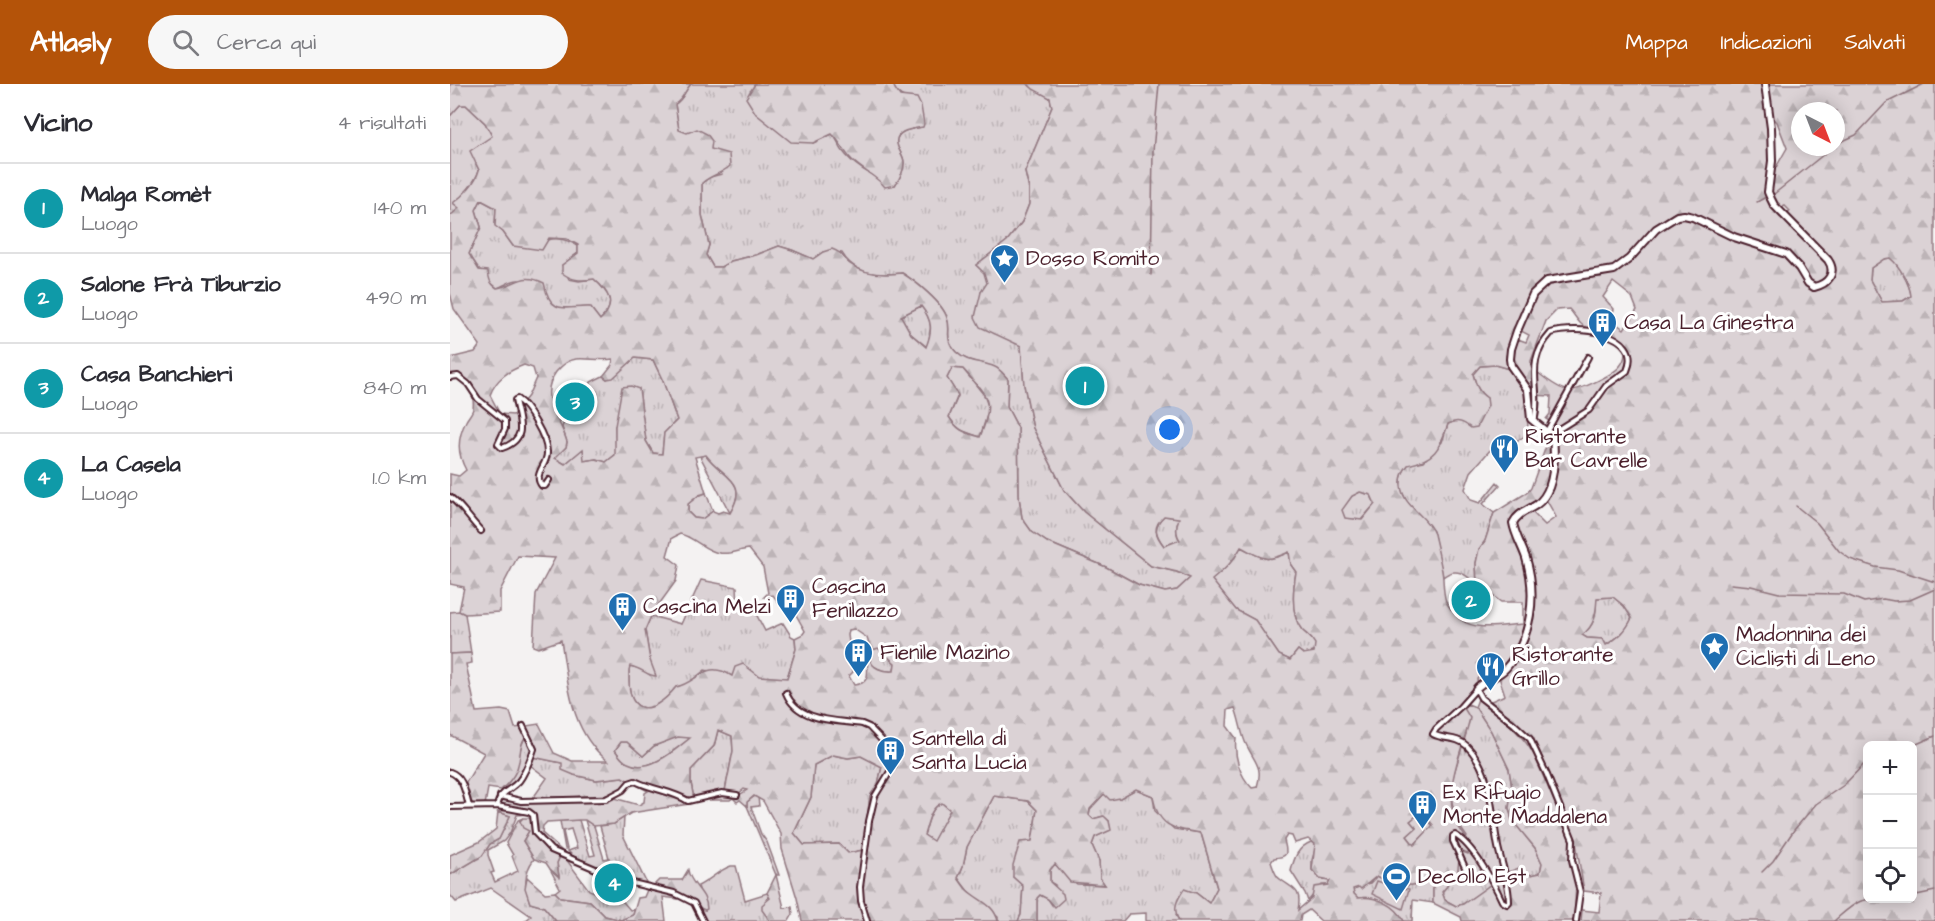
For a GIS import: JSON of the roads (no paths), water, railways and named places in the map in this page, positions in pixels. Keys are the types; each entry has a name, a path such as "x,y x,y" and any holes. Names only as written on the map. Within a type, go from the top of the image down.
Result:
{"street":[{"path":"1468,874 1453,841 1455,835 1463,841 1485,870 1504,903 1509,902 1491,795 1483,770 1466,744 1433,734 1481,682 1494,678 1505,669 1520,649 1527,632 1531,596 1527,560 1513,523 1522,513 1541,500 1548,487 1554,461 1554,439 1530,417 1528,390 1511,366 1514,340 1533,294 1547,281 1614,270 1629,259 1656,229 1684,214 1734,237 1786,255 1799,268 1808,283 1814,287 1828,281 1832,269 1828,260 1774,205 1768,192 1772,150 1765,84"},
{"path":"1534,422 1537,399 1534,362 1551,333 1578,329 1621,340 1630,354 1627,371 1602,390 1589,410 1549,432"},
{"path":"1549,432 1588,357"},
{"path":"450,377 459,376 468,384 478,399 505,421 505,429 498,444 502,448 511,445 518,436 521,426 515,400 522,402 546,444 546,459 537,476 539,482 545,486 549,480"},
{"path":"450,497 457,502 481,531"},
{"path":"1476,689 1481,698 1530,739 1547,775 1573,840 1572,860 1580,892 1576,921"},
{"path":"786,693 793,706 809,716 869,727 895,754 894,765 875,796 869,821 860,887 861,901 867,921"},
{"path":"497,806 500,796 518,782 534,749 523,726"},
{"path":"450,772 462,780 469,806"},
{"path":"500,796 521,801 606,799 623,790 628,783 635,781 654,790 677,794 688,801 722,793 737,795"},
{"path":"450,807 497,806 529,812 533,815 535,833 550,850 618,879 674,893 694,903 703,921"}],"waterway":[{"path":"1151,275 1153,151 1159,84"},
{"path":"1845,140 1856,135 1886,103 1924,84"},
{"path":"1774,194 1822,156"},
{"path":"1757,202 1766,197"},
{"path":"1796,506 1817,523 1839,551 1850,559 1875,567 1898,570 1935,582"},
{"path":"1731,584 1779,593 1844,594 1864,602 1883,599 1910,600 1935,589"},
{"path":"1917,744 1935,736"},
{"path":"1762,872 1816,804 1844,785 1863,765"},
{"path":"1917,895 1935,891"},
{"path":"1834,921 1863,900"}],"place":[{"name":"Dosso Romito","path":"1005,284"},
{"name":"Casa La Ginestra","path":"1603,348"},
{"name":"Malga Romèt","path":"1085,386"},
{"name":"Casa Banchieri","path":"575,402"},
{"name":"Ristorante Bar Cavrelle","path":"1504,474"},
{"name":"Salone Frà Tiburzio","path":"1471,600"},
{"name":"Cascina Fenilazzo","path":"791,624"},
{"name":"Cascina Melzi","path":"622,632"},
{"name":"Madonnina dei Ciclisti di Leno","path":"1715,672"},
{"name":"Fienile Mazino","path":"859,678"},
{"name":"Ristorante Grillo","path":"1491,692"},
{"name":"Santella di Santa Lucia","path":"891,776"},
{"name":"Ex Rifugio Monte Maddalena","path":"1422,830"},
{"name":"La Casela","path":"614,883"},
{"name":"Decollo Est","path":"1397,902"}]}
